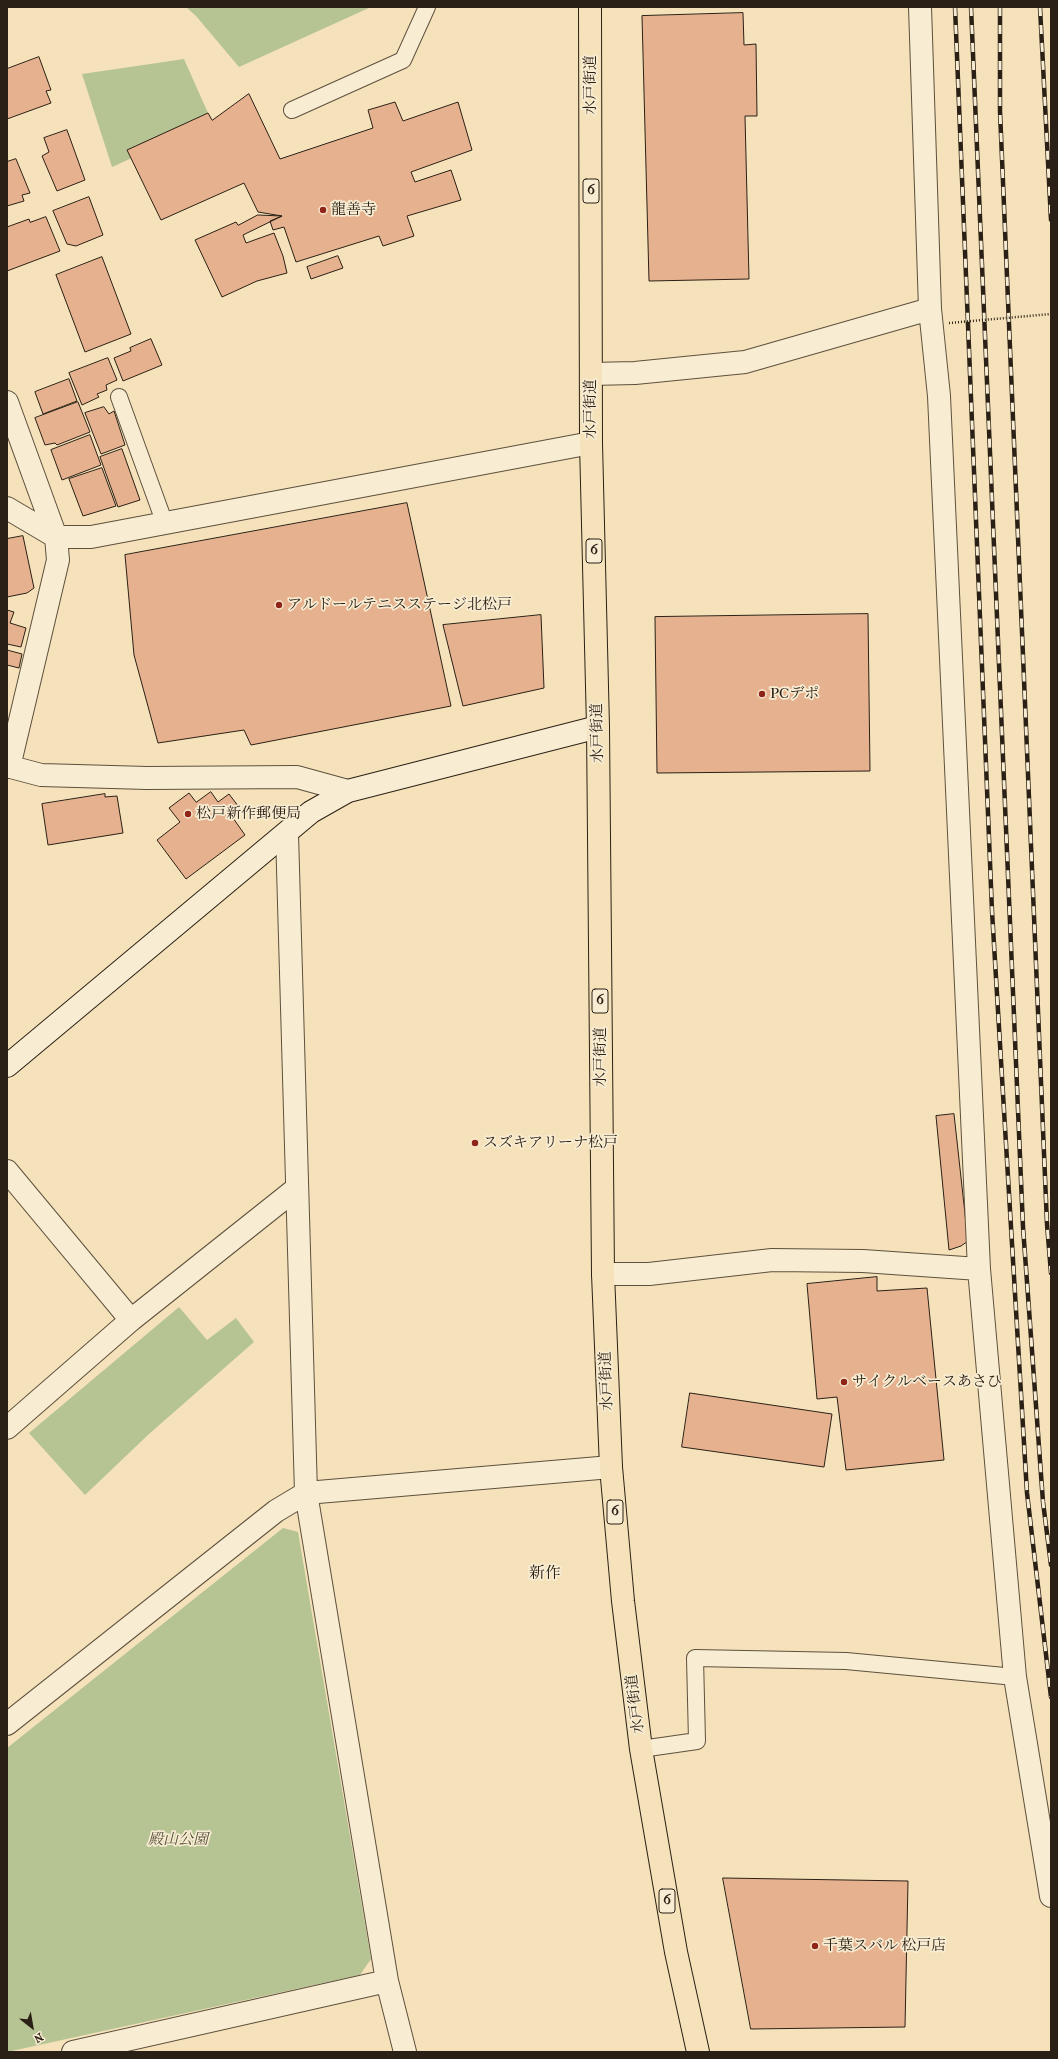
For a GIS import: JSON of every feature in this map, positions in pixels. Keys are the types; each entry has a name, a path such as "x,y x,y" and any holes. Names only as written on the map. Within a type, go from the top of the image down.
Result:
{"highway":[{"name":"水戸街道","path":"590,7 591,443 598,727 603,1274 611,1467 623,1601 641,1749 676,1952 698,2052"}],"street":[{"path":"920,7 930,309 939,396 980,1269 1015,1677 1051,1896"},
{"path":"591,374 635,373 745,362 930,309"},
{"path":"7,402 56,537 58,560 8,767 41,775 147,778 297,777 348,791"},
{"path":"7,508 56,537 92,537 591,443"},
{"path":"7,1066 287,834 311,812 348,791 598,727"},
{"path":"287,834 306,1493 387,1981 405,2052"},
{"path":"7,1171 131,1320"},
{"path":"7,1428 131,1320 298,1188"},
{"path":"603,1274 648,1274 772,1260 863,1261 980,1269"},
{"path":"7,1724 276,1511 306,1493 611,1467"},
{"path":"73,2052 387,1981"}],"lane":[{"path":"292,110 403,60 428,7"},
{"path":"120,397 166,524"},
{"path":"641,1749 697,1741 695,1658 846,1661 1015,1677"}],"path":[{"path":"949,323 1051,314"}],"green space":[{"path":"186,7 371,7 239,67 196,16"},
{"path":"184,59 212,122 112,167 82,74"},
{"path":"179,1307 207,1340 236,1318 254,1342 149,1434 85,1495 29,1433"},
{"name":"殿山公園","path":"283,1528 298,1532 371,1959 360,1975 7,2052 7,1748"}],"building":[{"path":"743,13 744,45 756,44 757,116 745,116 749,279 649,281 642,16"},
{"path":"39,57 51,90 46,91 51,103 7,119 7,69"},
{"path":"249,94 280,159 373,128 368,110 395,102 403,121 458,102 472,150 411,172 415,182 451,170 461,200 407,216 414,236 383,246 379,236 296,262 284,227 273,230 270,221 282,216 258,212 244,183 161,220 127,150 208,113 212,120"},
{"path":"67,130 85,180 57,191 42,156 49,152 44,138"},
{"path":"16,159 30,193 22,195 24,201 7,206 7,162"},
{"path":"89,197 103,235 76,246 67,244 53,211"},
{"path":"258,215 282,216 243,235 246,243 274,233 283,256 287,273 257,281 222,297 195,240 236,222 238,225"},
{"path":"46,217 60,251 7,271 7,227 29,219 30,222"},
{"path":"338,256 343,268 311,279 307,267"},
{"path":"102,257 131,334 85,352 56,275"},
{"path":"151,339 162,365 123,381 114,358 131,351 130,348"},
{"path":"108,358 117,380 106,385 107,390 97,394 99,397 82,405 69,373"},
{"path":"69,379 77,401 43,414 35,392"},
{"path":"78,402 90,432 57,445 55,443 45,445 35,418"},
{"path":"104,407 109,414 114,411 125,445 101,454 85,413"},
{"path":"90,435 101,465 62,480 51,450"},
{"path":"122,449 140,500 118,507 100,457"},
{"path":"102,468 116,506 83,516 69,479"},
{"name":"アルドールテニスステージ北松戸","path":"407,503 451,706 251,745 244,730 158,743 134,655 125,555"},
{"path":"23,536 34,588 27,593 7,597 7,539"},
{"path":"7,610 14,612 10,623 26,628 21,647 7,644"},
{"name":"PCデポ","path":"868,614 870,771 657,773 655,617"},
{"path":"541,615 544,688 463,706 443,625"},
{"path":"7,650 22,654 19,668 7,665"},
{"path":"211,792 218,802 229,794 242,811 233,818 245,835 186,879 157,840 180,822 169,808 189,793 196,802"},
{"path":"105,794 105,797 117,796 123,833 48,845 42,804"},
{"path":"954,1114 968,1241 961,1246 949,1250 936,1116"},
{"path":"877,1277 877,1291 927,1288 944,1460 846,1470 837,1397 817,1399 807,1284"},
{"path":"690,1393 832,1414 824,1467 682,1447"},
{"path":"723,1878 908,1881 905,2027 751,2029"}],"railway":[{"path":"955,7 992,911 1027,1493 1051,1697"},
{"path":"971,7 1023,1227 1043,1502 1051,1565"},
{"path":"1000,7 1000,111 1047,1224 1051,1273"},
{"path":"1040,7 1051,220"}],"place":[{"name":"龍善寺","path":"323,210"},
{"name":"アルドールテニスステージ北松戸","path":"279,605"},
{"name":"PCデポ","path":"762,694"},
{"name":"松戸新作郵便局","path":"188,814"},
{"name":"スズキアリーナ松戸","path":"475,1143"},
{"name":"サイクルベースあさひ","path":"844,1382"},
{"name":"千葉スバル 松戸店","path":"815,1946"}],"district":[{"name":"新作","path":"545,1574"}]}
